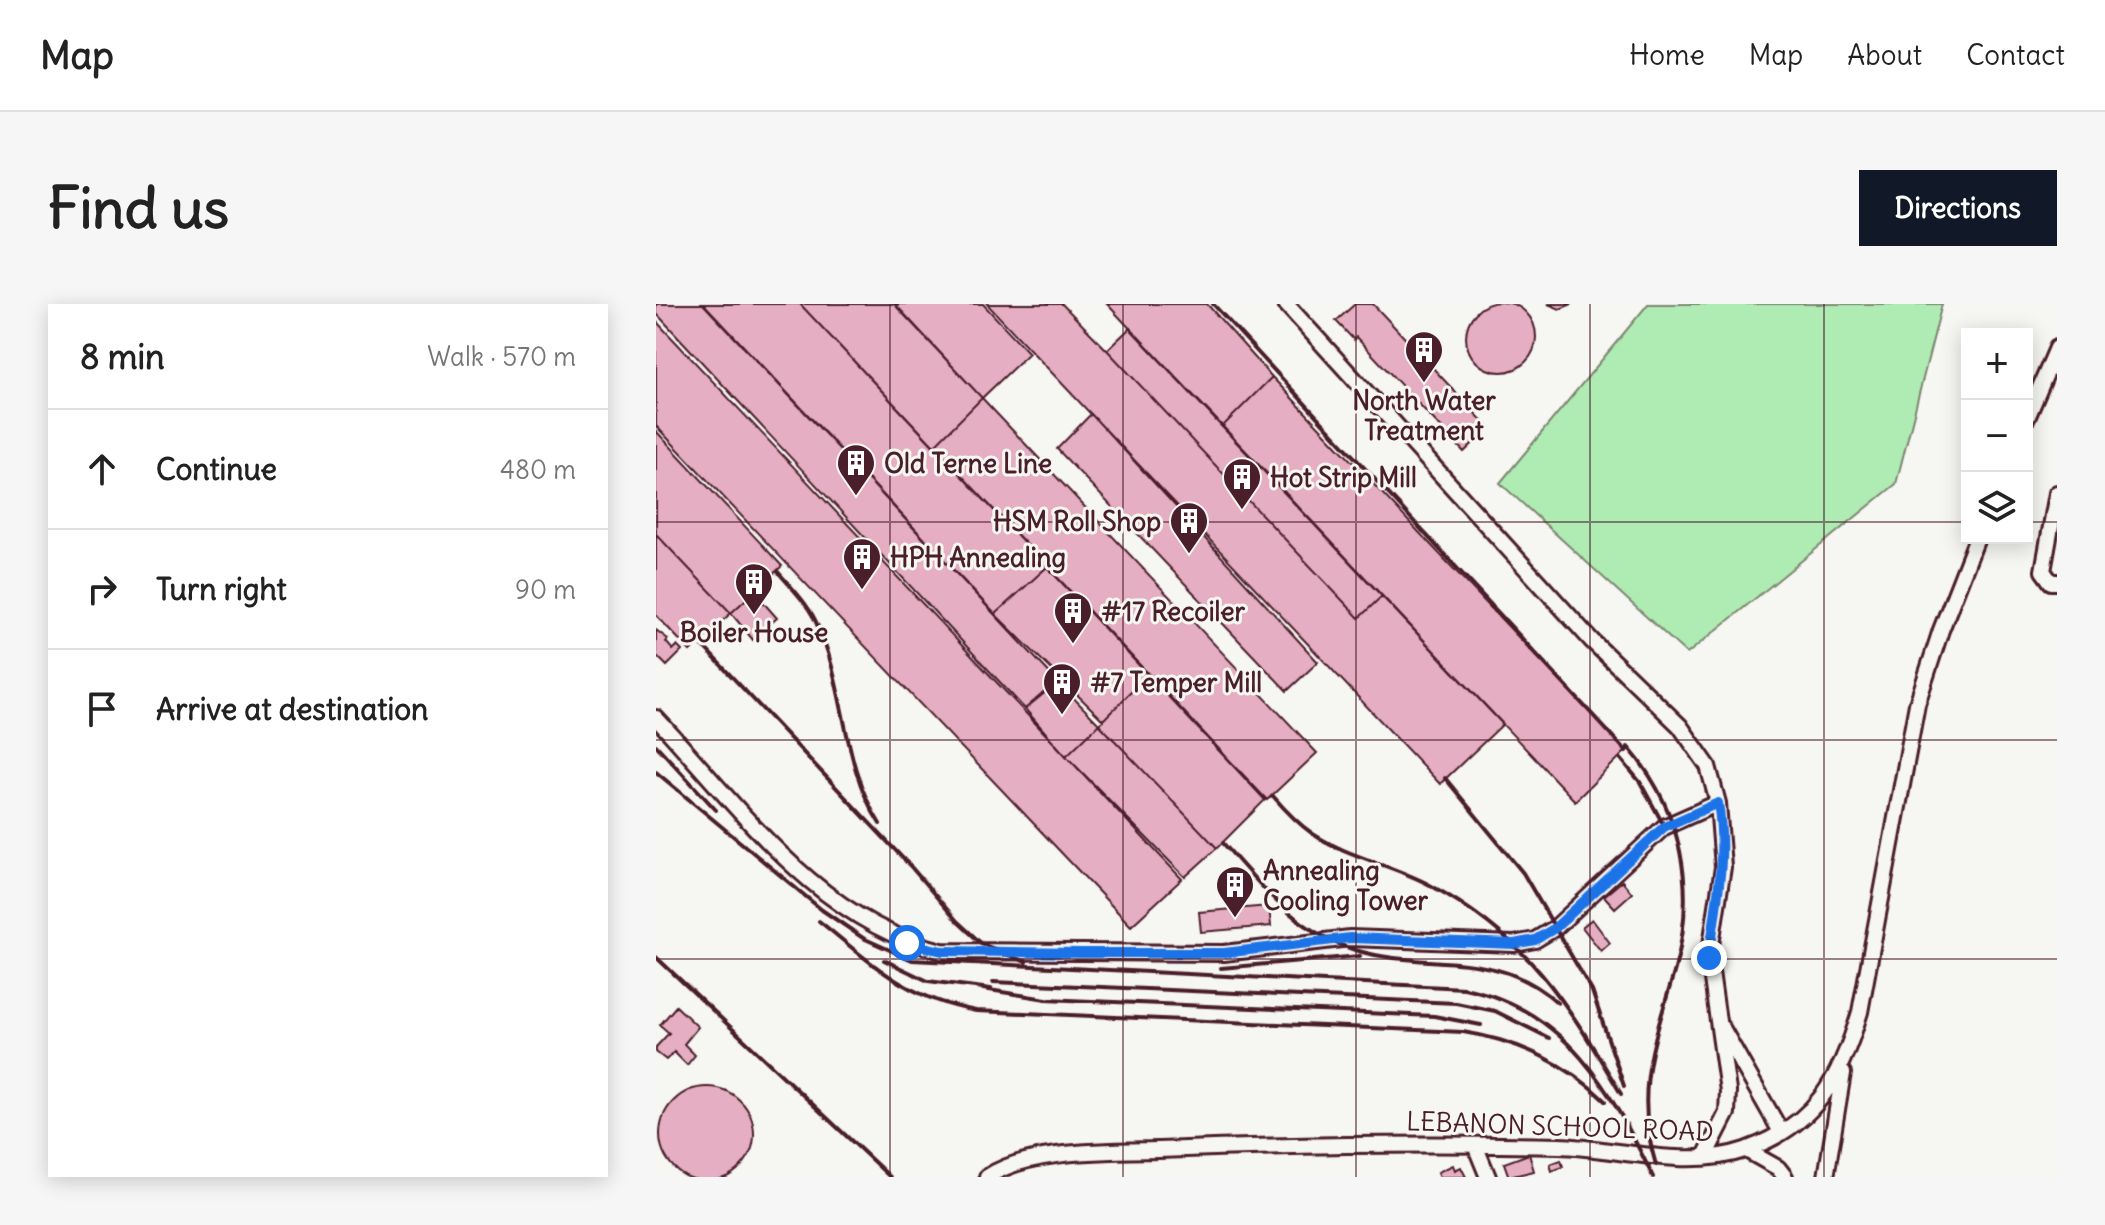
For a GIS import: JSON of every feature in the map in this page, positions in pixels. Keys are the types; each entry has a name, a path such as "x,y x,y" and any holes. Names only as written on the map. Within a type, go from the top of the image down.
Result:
{"street":[{"path":"1286,304 1592,641 1680,726 1708,766 1724,838 1723,867 1709,958 1728,1102 1719,1135 1705,1156"},
{"path":"2033,404 2057,348"},
{"path":"2043,380 2057,391"},
{"path":"2057,493 2043,571 2051,582 2057,582"},
{"name":"LEBANON SCHOOL ROAD","path":"987,1177 1023,1161 1117,1151 1320,1144 1563,1146 1705,1156 1746,1150 1781,1132 1811,1109 1830,1088 1845,1061 1860,1012 1917,704 1941,630 1975,544"},
{"path":"656,718 816,888 869,924 907,943 942,951 1224,953 1350,938 1525,942 1555,928 1664,827 1718,803"},
{"path":"1715,1015 1781,1132"},
{"path":"1826,1177 1845,1061"},
{"path":"1475,1145 1488,1177"},
{"path":"1746,1150 1778,1168 1785,1177"}],"green space":[{"path":"1648,304 1942,304 1896,484 1687,654 1500,483"}],"building":[{"path":"1501,302 1526,312 1536,337 1526,362 1501,372 1476,362 1466,337 1476,312"},
{"name":"Old Terne Line","path":"656,304 703,304 1057,681 1025,709 656,313"},
{"path":"704,304 800,304 1047,567 995,614"},
{"path":"800,304 894,304 982,398 934,446"},
{"path":"895,304 983,304 1029,353 982,398"},
{"name":"Hot Strip Mill","path":"987,304 1062,304 1107,350 1130,328 1503,724 1440,784"},
{"path":"1107,304 1207,304 1272,377 1222,427"},
{"name":"North Water Treatment","path":"1355,304 1373,304 1489,428 1464,452 1356,337 1354,340 1336,321"},
{"path":"1548,304 1572,304 1560,309"},
{"name":"HPH Annealing","path":"656,321 1182,879 1131,926 656,426"},
{"path":"1130,328 1382,596 1359,618 1107,350"},
{"path":"1272,377 1626,751 1575,801 1222,427"},
{"path":"982,398 1317,753 1267,800 934,446"},
{"name":"HSM Roll Shop","path":"1091,414 1318,662 1287,691 1057,449"},
{"path":"656,431 782,566 731,613 656,534"},
{"path":"656,534 731,613 690,651 656,615"},
{"name":"#17 Recoiler","path":"1047,567 1148,675 1103,720 995,614"},
{"name":"Boiler House","path":"754,592 777,618 753,640 731,613"},
{"path":"656,630 668,639 666,642 673,650 677,646 682,651 667,666 656,655"},
{"path":"1148,675 1265,800 1217,848 1099,724"},
{"name":"#7 Temper Mill","path":"1058,682 1099,724 1066,756 1025,709"},
{"path":"1099,724 1217,848 1185,877 1066,756"},
{"path":"1622,881 1632,893 1615,908 1604,896"},
{"name":"Annealing Cooling Tower","path":"1269,906 1271,926 1201,932 1199,912"},
{"path":"1592,919 1610,943 1601,951 1582,927"},
{"path":"676,1006 698,1027 684,1044 695,1055 687,1065 674,1052 666,1060 656,1052 656,1047 669,1033 660,1025"},
{"path":"707,1087 725,1091 740,1101 750,1116 754,1134 750,1152 740,1167 725,1177 707,1181 689,1177 674,1167 664,1152 660,1134 664,1116 674,1101 689,1091"},
{"path":"1529,1154 1534,1171 1509,1177 1504,1163"},
{"path":"1561,1160 1563,1167 1552,1171 1550,1164"},
{"path":"1453,1165 1455,1170 1461,1167 1466,1177 1440,1177 1438,1172"}],"railway":[{"path":"1213,304 1626,751 1628,747 1661,797 1680,851 1685,909 1682,939 1649,1066 1646,1113 1656,1165"},
{"path":"778,572 815,620 833,671 857,775 880,824"},
{"path":"703,646 912,868 957,921 982,944 1026,962"},
{"path":"656,745 716,810"},
{"path":"1621,759 1640,782 1662,822"},
{"path":"656,772 822,910 863,938 912,960 1464,988 1500,999 1531,1014 1558,1034 1581,1058 1620,1114 1653,1177"},
{"path":"1445,778 1523,873 1592,991 1624,1086"},
{"path":"1273,796 1313,834 1341,849 1430,885 1494,927 1542,975 1562,1001 1621,1094"},
{"path":"1223,843 1282,906 1315,932 1334,942 1382,956 1485,967 1534,985 1558,1003"},
{"path":"819,921 874,965 909,988 929,998 976,1011 1463,1032 1502,1041 1540,1055 1574,1075 1605,1101"},
{"path":"1221,968 1360,956"},
{"path":"656,957 890,1177"},
{"path":"884,960 928,981 991,989"},
{"path":"993,982 1456,1003 1495,1011 1549,1038"},
{"path":"983,989 1046,999 1434,1016 1481,1025"}],"place":[{"name":"North Water Treatment","path":"1424,384"},
{"name":"Old Terne Line","path":"856,497"},
{"name":"Hot Strip Mill","path":"1242,511"},
{"name":"HSM Roll Shop","path":"1189,555"},
{"name":"HPH Annealing","path":"862,591"},
{"name":"Boiler House","path":"754,616"},
{"name":"#17 Recoiler","path":"1073,645"},
{"name":"#7 Temper Mill","path":"1062,716"},
{"name":"Annealing Cooling Tower","path":"1235,919"}],"route":[{"path":"907,943 942,951 1082,953 1224,953 1350,938 1514,944 1535,940 1555,928 1664,827 1718,803 1724,838 1723,867 1709,958"}]}
